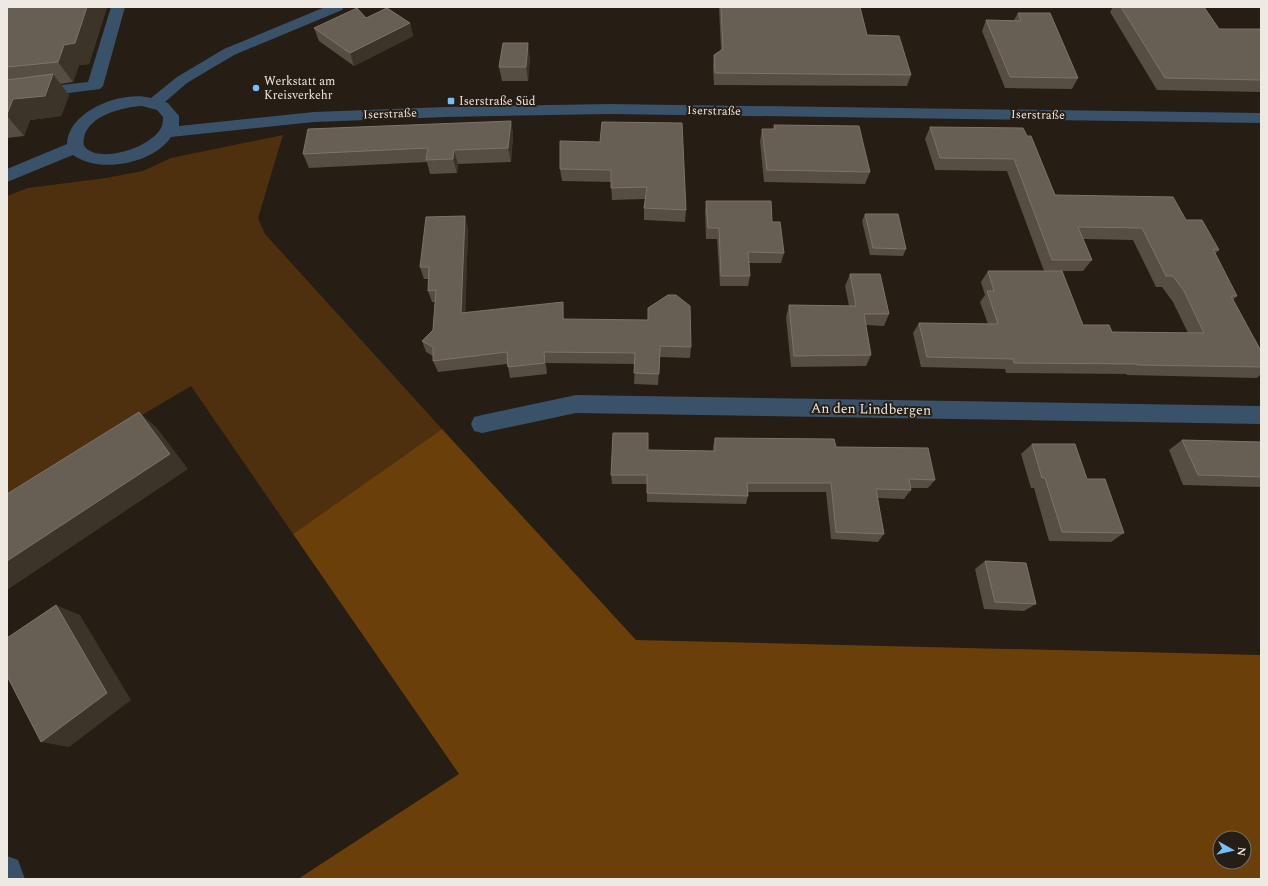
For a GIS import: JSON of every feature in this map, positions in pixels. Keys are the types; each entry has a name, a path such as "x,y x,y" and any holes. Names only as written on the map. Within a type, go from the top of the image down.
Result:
{"street":[{"path":"7,96 95,86 118,7"},
{"path":"155,103 182,80 229,52 336,8"},
{"path":"144,101 165,107 170,114 172,122 168,132 161,140 149,148 135,155 120,159 105,160 92,158 82,154 76,147 74,140 77,131 92,115 117,104 144,101"},
{"name":"Iserstraße","path":"168,132 314,116 609,109 1261,118"},
{"path":"7,176 76,147"},
{"name":"An den Lindbergen","path":"482,424 576,404 1261,415"},
{"path":"7,871 10,879"}],"shaded area":[{"path":"283,135 258,218 265,234 442,429 293,534 191,386 7,495 7,196 28,188 106,178 143,171 171,158"},
{"path":"442,429 636,640 1261,655 1261,879 298,879 459,774 293,534"}],"building":[{"path":"7,7 87,7 75,43 64,45 58,62 7,67"},
{"path":"721,7 860,7 867,35 899,36 911,75 715,73 714,55 723,49"},
{"path":"1121,7 1204,7 1219,29 1261,29 1261,80 1165,78"},
{"path":"357,8 366,18 387,8 410,23 350,53 314,28"},
{"path":"1018,13 1050,13 1078,78 1010,77 986,20 1021,21"},
{"path":"503,43 528,43 526,67 499,67"},
{"path":"53,74 45,96 13,99 7,114 7,80"},
{"path":"511,121 508,148 454,150 453,159 426,160 428,148 303,154 308,129"},
{"path":"602,122 682,123 686,210 644,208 647,187 611,188 611,170 560,169 560,141 600,142"},
{"path":"774,125 859,126 870,172 767,170 762,129 775,129"},
{"path":"930,127 1023,128 1027,136 1031,136 1055,195 1173,197 1186,220 1202,220 1219,250 1213,249 1237,296 1231,296 1261,351 1261,367 1014,363 1013,359 927,357 919,323 998,324 987,291 994,291 988,271 1062,271 1083,325 1109,325 1112,332 1204,333 1184,291 1173,276 1166,276 1142,228 1078,227 1092,260 1052,260 1014,159 940,158"},
{"path":"706,201 771,201 772,222 780,222 784,253 748,252 750,276 721,276 719,228 708,228"},
{"path":"865,214 898,214 906,249 873,248"},
{"path":"465,216 461,313 563,302 563,319 648,320 648,308 668,295 676,295 690,306 691,347 660,346 659,374 634,373 635,353 544,352 545,363 508,367 507,352 433,361 433,347 422,341 433,330 436,290 428,291 429,267 420,267 426,217"},
{"path":"850,274 880,274 889,314 864,314 871,355 794,356 789,305 856,306"},
{"path":"139,412 170,454 7,561 7,494"},
{"path":"613,433 648,433 648,450 715,451 715,438 834,439 836,447 928,448 935,480 909,479 911,490 876,489 884,534 836,532 831,483 747,483 748,496 647,493 647,475 611,475"},
{"path":"1182,440 1261,442 1261,477 1198,475"},
{"path":"1032,444 1075,444 1087,479 1105,479 1124,533 1062,532 1045,478 1042,478"},
{"path":"985,561 1026,563 1036,604 995,602"},
{"path":"56,605 107,693 41,742 7,676 7,638"}],"place":[{"name":"Werkstatt am Kreisverkehr","path":"256,88"},
{"name":"Iserstraße Süd","path":"451,101"}]}
